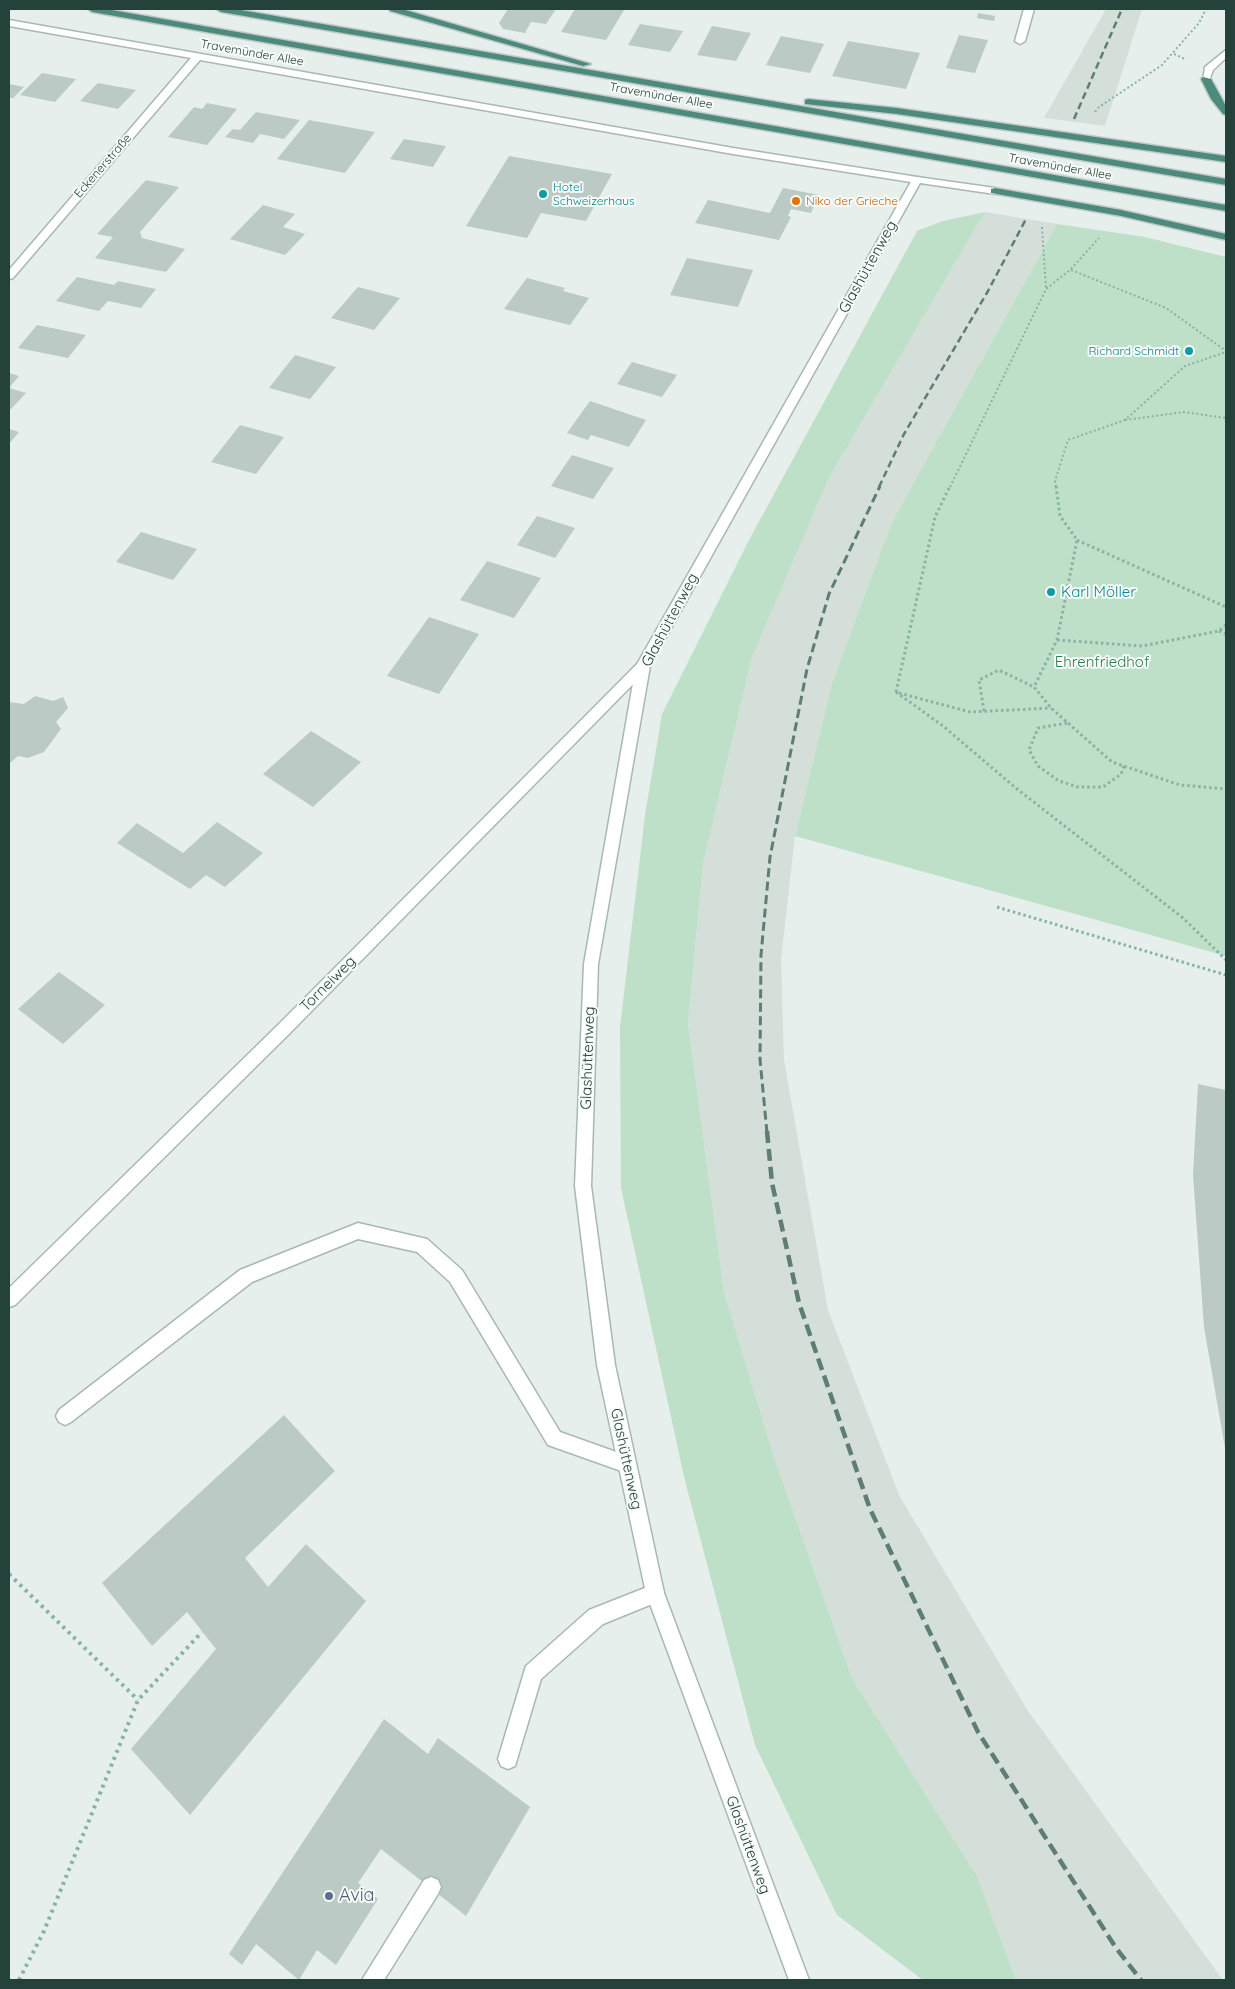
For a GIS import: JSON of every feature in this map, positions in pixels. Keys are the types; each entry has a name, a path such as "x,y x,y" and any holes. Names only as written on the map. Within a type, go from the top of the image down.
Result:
{"highway":[{"name":"Travemünder Allee","path":"92,9 1226,208"},
{"name":"Travemünder Allee","path":"221,9 682,90 1226,182"},
{"path":"393,9 662,86"},
{"path":"1206,79 1216,99 1226,112"},
{"path":"682,90 897,111 1226,159"},
{"path":"995,191 1121,213 1226,237"},
{"path":"1162,197 1226,215"}],"street":[{"path":"1020,41 1029,9"},
{"name":"Travemünder Allee","path":"9,23 733,151 995,191"},
{"path":"1206,79 1208,69 1226,53"},
{"name":"Eckenerstraße","path":"9,276 198,56"},
{"name":"Glashüttenweg","path":"799,1980 655,1592 606,1365 583,1186 591,964 643,666 917,180"},
{"name":"Torneiweg","path":"9,1299 277,1036 643,666"},
{"path":"65,1416 246,1276 358,1231 420,1245 428,1251 456,1276 554,1439 627,1464"},
{"path":"508,1759 534,1673 596,1617 655,1592"},
{"path":"372,1980 431,1887"}],"path":[{"path":"1094,113 1162,65 1199,23 1206,9"},
{"path":"1042,223 1046,289"},
{"path":"896,692 935,517 1046,289 1070,270 1102,234"},
{"path":"1070,270 1166,308 1226,351"},
{"path":"1125,420 1185,366 1226,351"},
{"path":"1226,418 1184,412 1125,420 1068,440 1055,481 1060,516 1077,540 1226,607"},
{"path":"1034,686 1057,640 1077,540"},
{"path":"1057,640 1142,646 1219,631 1226,625"},
{"path":"1219,631 1226,634"},
{"path":"984,712 979,680 999,670 1034,686 1051,708 1112,762 1180,785 1226,789"},
{"path":"896,692 970,712 1051,708"},
{"path":"896,692 943,726 1017,789 1183,918 1226,960"},
{"path":"1068,723 1038,728 1029,750 1038,766 1059,781 1078,787 1103,787 1121,774 1124,766"},
{"path":"997,907 1226,974"},
{"path":"9,1574 138,1700"},
{"path":"19,1980 44,1931 138,1700 202,1632"}],"shaded area":[{"path":"1106,9 1142,9 1105,126 1044,118"},
{"path":"985,212 1057,224 891,524 832,683 795,836 781,960 784,1060 828,1310 899,1495 1026,1708 1223,1980 1016,1980 977,1876 852,1678 774,1457 724,1292 688,1023 703,864 752,657 830,476"}],"green space":[{"path":"985,212 830,476 752,657 703,864 688,1023 724,1292 774,1457 852,1678 977,1876 1016,1980 928,1980 920,1978 837,1915 755,1745 685,1481 621,1188 620,1027 645,815 662,714 749,540 917,231 943,221"},
{"name":"Ehrenfriedhof","path":"1057,224 1145,237 1226,257 1226,956 795,836 832,683 891,524"}],"building":[{"path":"508,9 556,9 546,24 531,22 525,33 503,29 499,23"},
{"path":"575,9 624,10 606,40 561,32"},
{"path":"978,13 995,16 994,21 977,18"},
{"path":"640,24 683,31 670,52 628,45"},
{"path":"712,26 751,33 736,61 697,55"},
{"path":"959,35 988,40 975,73 946,68"},
{"path":"781,36 824,44 810,73 766,65"},
{"path":"848,41 920,53 906,89 832,76"},
{"path":"42,73 76,79 55,102 20,95"},
{"path":"98,83 136,90 118,109 80,101"},
{"path":"9,84 24,87 13,98 9,98"},
{"path":"207,103 237,109 207,145 168,137 194,107 202,109"},
{"path":"256,112 300,120 284,139 260,134 253,143 225,137 233,129 240,130"},
{"path":"309,120 375,132 345,173 277,159"},
{"path":"404,139 446,146 433,167 390,159"},
{"name":"Hotel Schweizerhaus","path":"509,156 612,174 586,221 541,213 527,238 466,226"},
{"path":"146,180 179,187 140,232 142,238 185,249 166,272 95,258 113,237 97,234"},
{"path":"783,188 819,195 811,213 791,209 788,216 791,217 779,240 695,223 708,200 770,213"},
{"path":"263,205 295,214 283,227 305,234 285,255 230,239"},
{"path":"687,258 753,270 738,307 670,295"},
{"path":"77,277 114,285 118,281 156,289 141,308 108,301 99,311 56,301"},
{"path":"527,278 565,288 563,291 589,298 570,325 504,309"},
{"path":"358,287 400,298 374,330 331,318"},
{"path":"37,325 86,335 68,358 18,348"},
{"path":"295,355 336,367 310,399 269,388"},
{"path":"632,362 677,375 662,397 617,384"},
{"path":"9,373 19,376 9,388"},
{"path":"9,388 26,393 11,409 9,409"},
{"path":"590,401 646,420 629,447 591,435 588,440 567,433"},
{"path":"240,425 284,437 256,474 211,462"},
{"path":"9,429 19,432 9,444"},
{"path":"572,455 614,468 593,499 551,486"},
{"path":"537,516 575,528 555,558 517,545"},
{"path":"141,532 197,549 173,580 116,562"},
{"path":"487,561 541,578 514,618 460,600"},
{"path":"429,617 479,634 439,694 387,676"},
{"path":"35,696 53,701 63,697 68,708 56,722 61,729 44,752 28,758 18,756 9,764 9,702 24,704"},
{"path":"311,731 361,762 313,807 263,774"},
{"path":"217,822 263,853 225,887 206,875 190,889 117,843 137,823 183,853"},
{"path":"59,972 105,1005 63,1044 18,1009"},
{"path":"1198,1084 1226,1090 1225,1448 1204,1327 1193,1175"},
{"path":"284,1415 335,1471 245,1558 268,1587 306,1544 366,1601 190,1815 131,1749 216,1649 187,1612 152,1646 102,1583"},
{"path":"384,1719 428,1754 438,1738 530,1807 466,1916 381,1849 358,1883 378,1899 336,1965 317,1950 299,1980 256,1944 242,1965 229,1954"}],"railway":[{"path":"1074,119 1122,9"},
{"path":"879,487 904,434 988,291 1026,219"},
{"path":"767,1133 760,1059 761,955 770,857 807,669 829,594 880,486"},
{"path":"767,1131 772,1183 799,1303 870,1509 978,1732 1116,1948 1141,1980"}],"place":[{"name":"Hotel Schweizerhaus","path":"543,194"},
{"name":"Niko der Grieche","path":"796,201"},
{"name":"Richard Schmidt","path":"1189,351"},
{"name":"Karl Möller","path":"1051,592"},
{"name":"Avia","path":"329,1896"}]}
